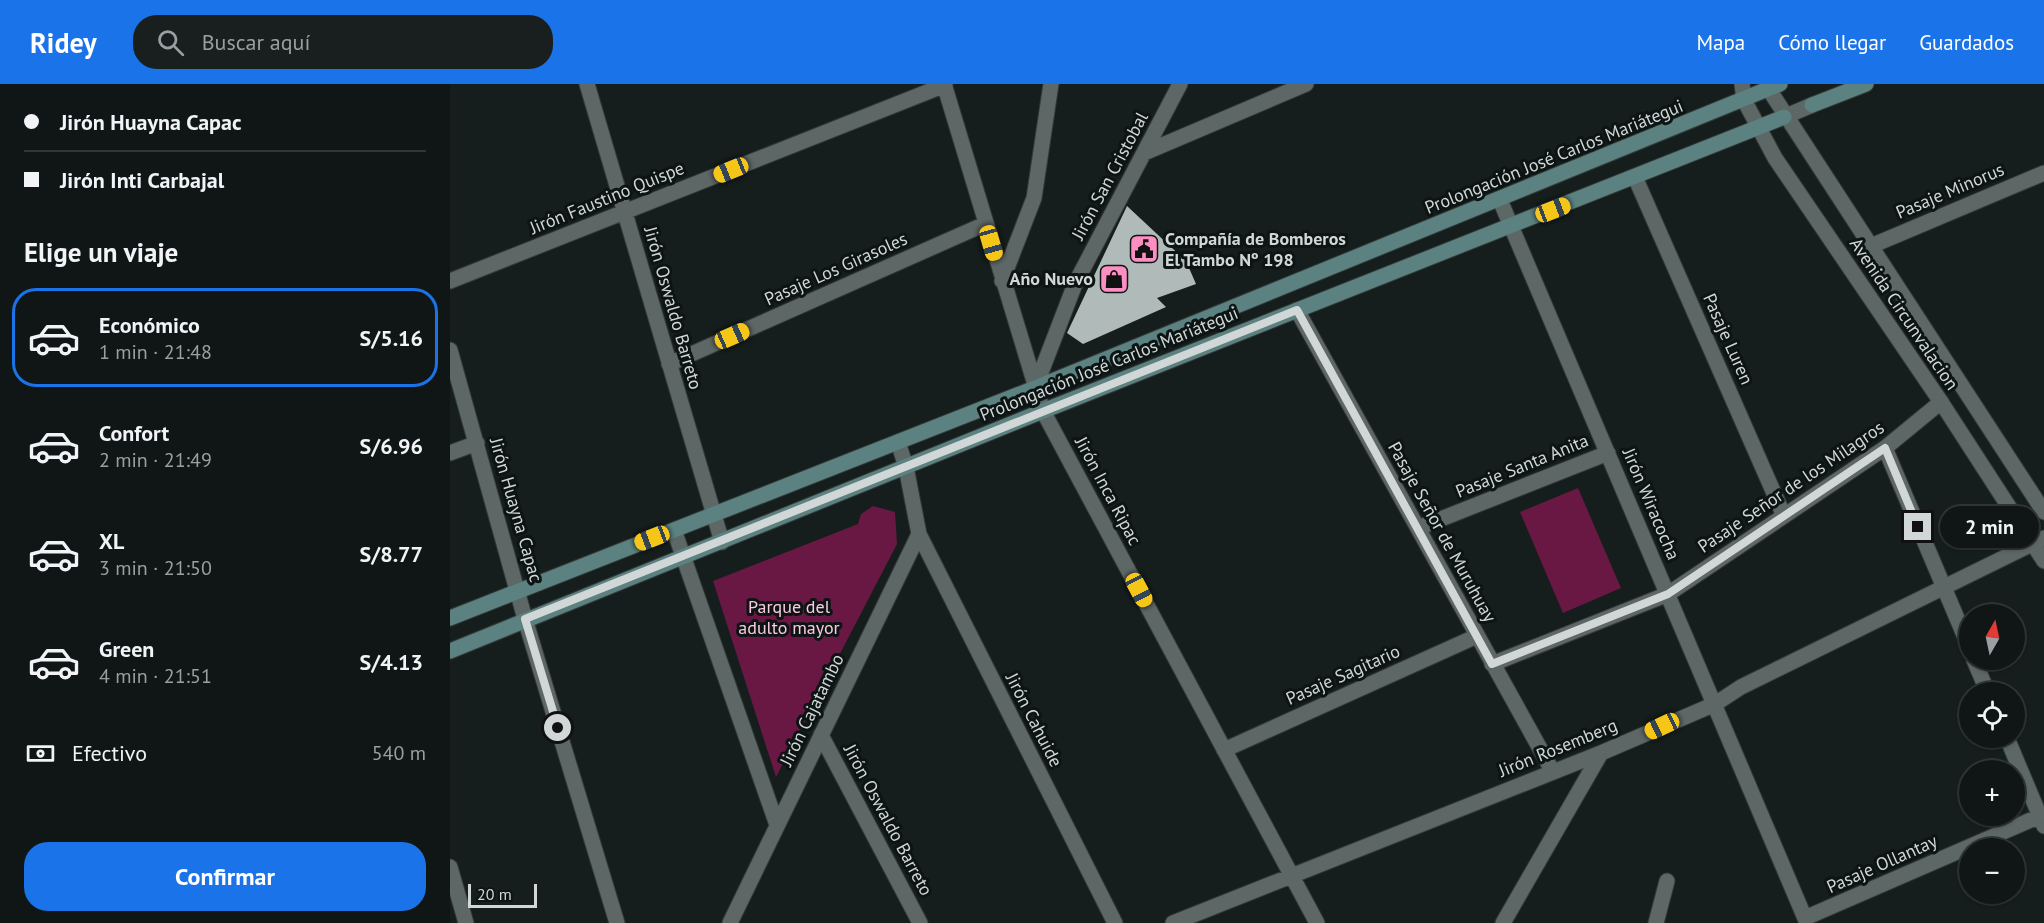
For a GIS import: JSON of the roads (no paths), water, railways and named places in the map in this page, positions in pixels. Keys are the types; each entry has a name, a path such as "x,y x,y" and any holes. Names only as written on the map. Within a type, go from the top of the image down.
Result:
{"main road":[{"path":"1812,105 1866,84"},
{"name":"Prolongación José Carlos Mariátegui","path":"450,618 898,442 1500,200 1744,100 1770,85"},
{"name":"Prolongación José Carlos Mariátegui","path":"450,651 1043,411 1759,129 1784,117"}],"street":[{"name":"Jirón Oswaldo Barreto","path":"587,84 722,542"},
{"name":"Jirón Faustino Quispe","path":"450,281 945,84"},
{"name":"Jirón Inca Ripac","path":"945,84 1002,281 1043,411 1317,923"},
{"path":"1002,281 1034,198 1051,84"},
{"name":"Jirón San Cristobal","path":"1035,387 1075,284 1180,84"},
{"path":"1144,153 1306,84"},
{"name":"Avenida Circunvalacion","path":"1742,84 1744,100 1775,158 2038,541 2044,561"},
{"name":"Avenida Circunvalacion","path":"1770,85 1784,117 1872,246 2044,512"},
{"path":"1784,117 1812,105"},
{"name":"Pasaje Minorus","path":"1872,246 2044,173"},
{"name":"Pasaje Luren","path":"1635,177 1784,516"},
{"name":"Jirón Wiracocha","path":"1500,200 1806,921"},
{"name":"Pasaje Los Girasoles","path":"669,364 985,224"},
{"name":"Pasaje Señor de Muruhuay","path":"1297,310 1553,772"},
{"name":"Jirón Huayna Capac","path":"450,350 519,589 525,619 617,923"},
{"name":"Pasaje Señor de los Milagros","path":"1492,664 1668,594 1885,448 1941,402"},
{"path":"898,442 906,467 919,534"},
{"path":"450,453 477,443"},
{"path":"1885,448 1959,623"},
{"name":"Pasaje Santa Anita","path":"1418,528 1608,453"},
{"path":"674,530 777,825"},
{"name":"Jirón Cajatambo","path":"730,923 919,534"},
{"name":"Jirón Cahuide","path":"919,534 1115,923"},
{"name":"Jirón Rosemberg","path":"1173,923 1601,753 1715,704 1741,687 2038,541"},
{"name":"Pasaje Sagitario","path":"1224,750 1477,636"},
{"name":"Jirón Oswaldo Barreto","path":"821,735 920,923"},
{"path":"2011,748 2042,821"},
{"path":"1503,923 1601,753"},
{"name":"Pasaje Ollantay","path":"1806,921 2042,821"},
{"path":"450,867 466,923"},
{"path":"1656,923 1667,881"}],"place":[{"name":"Compañía de Bomberos El Tambo Nº 198","path":"1144,249"},
{"name":"Año Nuevo","path":"1114,279"}],"park label":[{"name":"Parque del adulto mayor","path":"789,617"}]}
